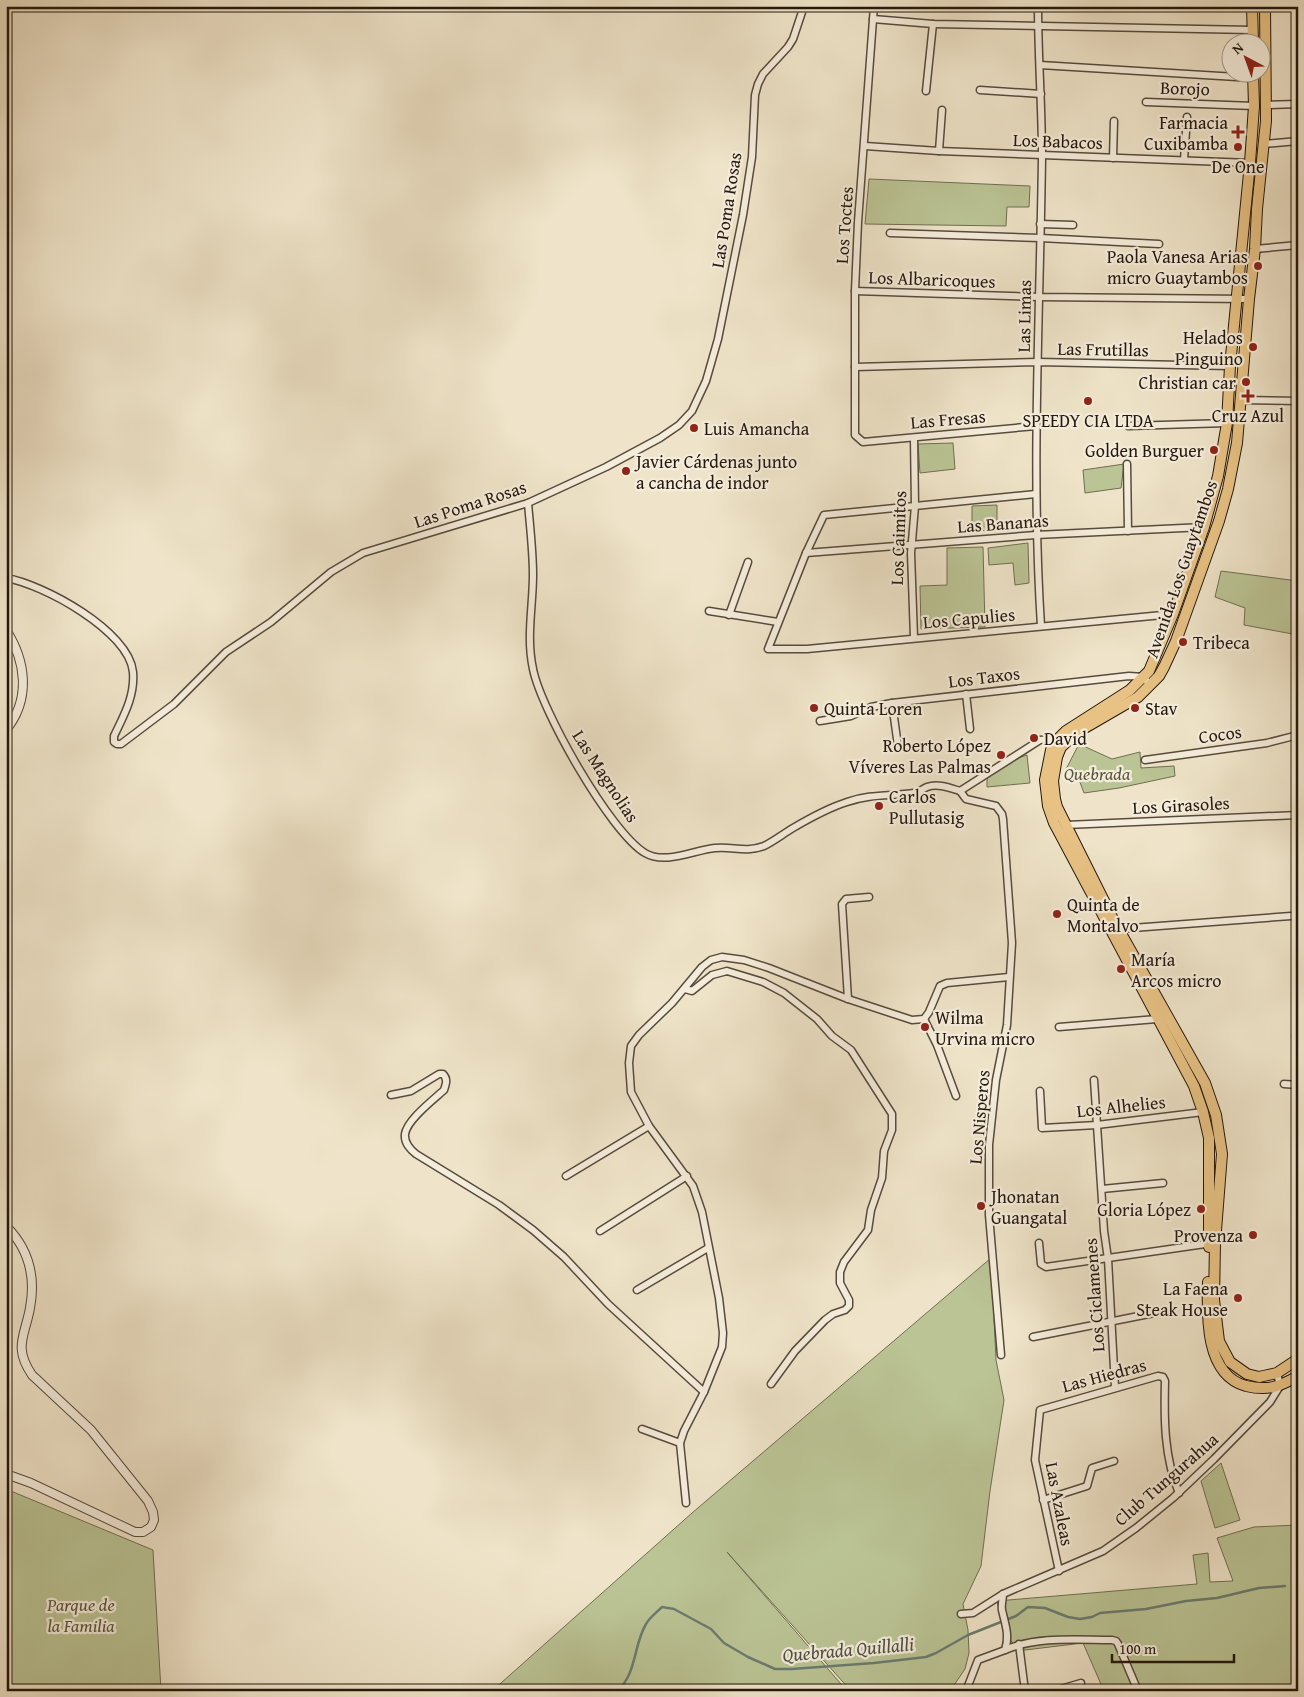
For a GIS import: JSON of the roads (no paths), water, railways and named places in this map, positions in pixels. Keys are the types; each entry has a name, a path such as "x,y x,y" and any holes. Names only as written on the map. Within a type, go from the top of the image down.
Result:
{"main road":[{"path":"1252,6 1252,30"},
{"name":"Avenida Los Guaytambos","path":"1058,744 1071,726 1147,681 1164,667 1176,641 1219,521 1228,489 1237,443 1248,299 1255,249 1266,105 1265,6"},
{"name":"Avenida Los Guaytambos","path":"1147,681 1204,527 1218,476 1227,423 1230,366 1250,163 1254,106 1253,82"},
{"path":"1058,744 1057,757 1049,781 1048,806 1054,823 1205,1084 1216,1116 1222,1154 1212,1243 1207,1312 1213,1349 1220,1368 1230,1380 1259,1389 1280,1386 1298,1376"},
{"path":"1049,781 1066,825 1157,1019 1194,1086 1203,1112 1209,1138 1214,1310 1219,1341 1223,1352 1230,1362 1247,1374 1259,1377 1277,1373 1298,1360"}],"street":[{"name":"Las Poma Rosas","path":"6,578 33,585 71,606 112,635 126,651 133,670 133,688 130,702 114,736 114,742 122,744 174,704 226,652 271,622 331,572 363,553 528,503 606,468 660,438 679,425 692,410 706,381 718,339 743,215 752,157 755,95 758,84 763,74 793,39 804,6"},
{"name":"Los Toctes","path":"863,442 856,435 855,291 858,222 874,6"},
{"name":"Las Limas","path":"1038,6 1042,155 1036,426 1036,535 1041,626"},
{"path":"873,19 933,24 1252,30"},
{"path":"926,91 933,24"},
{"path":"1040,65 1222,74"},
{"path":"980,90 1041,94"},
{"name":"Borojo","path":"1146,102 1254,106"},
{"path":"1266,105 1298,104"},
{"path":"939,151 942,110"},
{"path":"1184,160 1187,117"},
{"path":"1113,158 1114,121"},
{"path":"1263,144 1298,141"},
{"name":"Los Babacos","path":"865,146 939,151 1250,163"},
{"path":"1040,224 1073,225"},
{"path":"890,233 1160,244"},
{"path":"1255,249 1298,245"},
{"name":"Los Albaricoques","path":"855,291 1039,297 1248,299"},
{"name":"Las Frutillas","path":"855,366 1038,362 1230,366"},
{"path":"1240,400 1298,401"},
{"path":"1128,426 1227,423"},
{"name":"Las Fresas","path":"863,442 1036,426"},
{"name":"Los Caimitos","path":"914,438 916,506 912,544 912,616 914,638"},
{"path":"1127,464 1128,531"},
{"path":"709,611 778,622 806,553 824,515 1036,494"},
{"name":"Las Magnolias","path":"528,503 533,574 529,644 533,669 539,689 569,750 600,801 617,827 645,853 655,857 668,857 718,848 755,849 818,814 863,797 913,794 933,786 960,791"},
{"name":"Las Bananas","path":"806,553 1036,535 1204,527"},
{"path":"729,614 748,562"},
{"name":"Los Capulies","path":"778,622 768,649 807,649 1173,614"},
{"path":"6,630 13,640 22,666 24,685 20,707 6,730"},
{"name":"Los Taxos","path":"820,721 851,716 871,707 966,694 1129,676 1147,681"},
{"path":"966,694 970,729"},
{"path":"892,704 898,746"},
{"name":"Cocos","path":"1145,760 1266,743 1298,735"},
{"path":"960,791 1040,740 1045,738 1058,744"},
{"name":"Los Nisperos","path":"960,791 966,799 996,806 1002,814 1012,943 1007,1025 996,1080 989,1145 990,1215 1001,1355"},
{"name":"Los Girasoles","path":"1066,825 1298,815"},
{"path":"848,999 842,904 846,899 868,897"},
{"path":"1114,924 1291,916"},
{"path":"686,1504 680,1443 720,1354 723,1333 719,1298 698,1196 687,1176 649,1126 631,1092 629,1062 631,1046 639,1035 685,989 702,968 712,960 722,957 744,960 769,968 848,999 912,1020 924,1019 940,986 947,983 1009,977"},
{"path":"685,989 692,991 712,975 727,971 754,978 774,987 817,1019 832,1036 851,1050 892,1114 892,1130 884,1151 882,1178 871,1210 868,1230 844,1262 840,1272 840,1283 849,1300 849,1306 832,1314 825,1320 795,1350 771,1384"},
{"path":"924,1019 937,1045 956,1096"},
{"path":"1060,1027 1157,1019"},
{"path":"391,1095 411,1091 439,1074 443,1074 446,1077 444,1090 409,1124 405,1134 409,1148 533,1230 564,1257 608,1304 704,1392"},
{"name":"Los Ciclamenes","path":"1094,1080 1104,1231 1108,1259 1115,1387"},
{"path":"1284,1084 1298,1085"},
{"name":"Los Alhelies","path":"1040,1091 1042,1128 1097,1125 1203,1112"},
{"path":"566,1176 649,1126"},
{"path":"600,1231 687,1176"},
{"path":"1102,1189 1163,1183"},
{"path":"6,1226 19,1240 32,1269 31,1301 21,1344 22,1355 26,1365 32,1375 91,1430 148,1501 154,1520 151,1527 143,1532 134,1532 6,1474"},
{"path":"1039,1243 1041,1264 1046,1267 1212,1243"},
{"path":"637,1290 708,1248"},
{"path":"1033,1337 1159,1312"},
{"path":"1277,1373 1280,1386"},
{"name":"Las Hiedras","path":"1038,1413 1043,1408 1115,1387 1158,1376 1163,1377 1165,1381 1164,1425 1174,1482 1179,1493"},
{"name":"Club Tungurahua","path":"961,1614 973,1613 1003,1594 1059,1572 1103,1551 1136,1528 1179,1493 1214,1459 1270,1402 1280,1386"},
{"name":"Las Azaleas","path":"1038,1413 1035,1460 1059,1572"},
{"path":"642,1430 680,1443"},
{"path":"1043,1500 1087,1486 1092,1468 1114,1461"},
{"path":"1003,1594 1002,1608 1008,1632 1008,1642 1005,1650"},
{"path":"966,1691 978,1660 1019,1644 1065,1640 1116,1641 1138,1691"},
{"path":"1019,1644 1026,1691"},
{"path":"1054,1691 1081,1683"}],"waterway":[{"name":"Quebrada Quillalli","path":"617,1691 632,1668 639,1641 646,1624 662,1607 674,1609 711,1629 724,1643 748,1657 775,1669 792,1669 926,1657 968,1635 1016,1616 1028,1607 1045,1608 1068,1617 1080,1619 1092,1617 1100,1613 1146,1609 1186,1601 1217,1598 1259,1588 1285,1586"}],"place":[{"name":"Farmacia Cuxibamba","path":"1238,132"},
{"name":"De One","path":"1238,147"},
{"name":"Paola Vanesa Arias micro Guaytambos","path":"1258,266"},
{"name":"Helados Pinguino","path":"1253,347"},
{"name":"Christian car","path":"1246,382"},
{"name":"Cruz Azul","path":"1248,396"},
{"name":"SPEEDY CIA LTDA","path":"1088,401"},
{"name":"Luis Amancha","path":"694,428"},
{"name":"Golden Burguer","path":"1214,450"},
{"name":"Javier Cárdenas junto a cancha de indor","path":"626,471"},
{"name":"Tribeca","path":"1183,642"},
{"name":"Quinta Loren","path":"814,708"},
{"name":"Stav","path":"1135,708"},
{"name":"David","path":"1034,738"},
{"name":"Roberto López Víveres Las Palmas","path":"1001,755"},
{"name":"Carlos Pullutasig","path":"879,806"},
{"name":"Quinta de Montalvo","path":"1057,914"},
{"name":"María Arcos micro","path":"1121,969"},
{"name":"Wilma Urvina micro","path":"925,1027"},
{"name":"Jhonatan Guangatal","path":"981,1206"},
{"name":"Gloria López","path":"1201,1209"},
{"name":"Provenza","path":"1253,1235"},
{"name":"La Faena Steak House","path":"1238,1298"}],"park label":[{"name":"Quebrada","path":"1097,773"},
{"name":"Parque de la Familia","path":"81,1614"}]}
